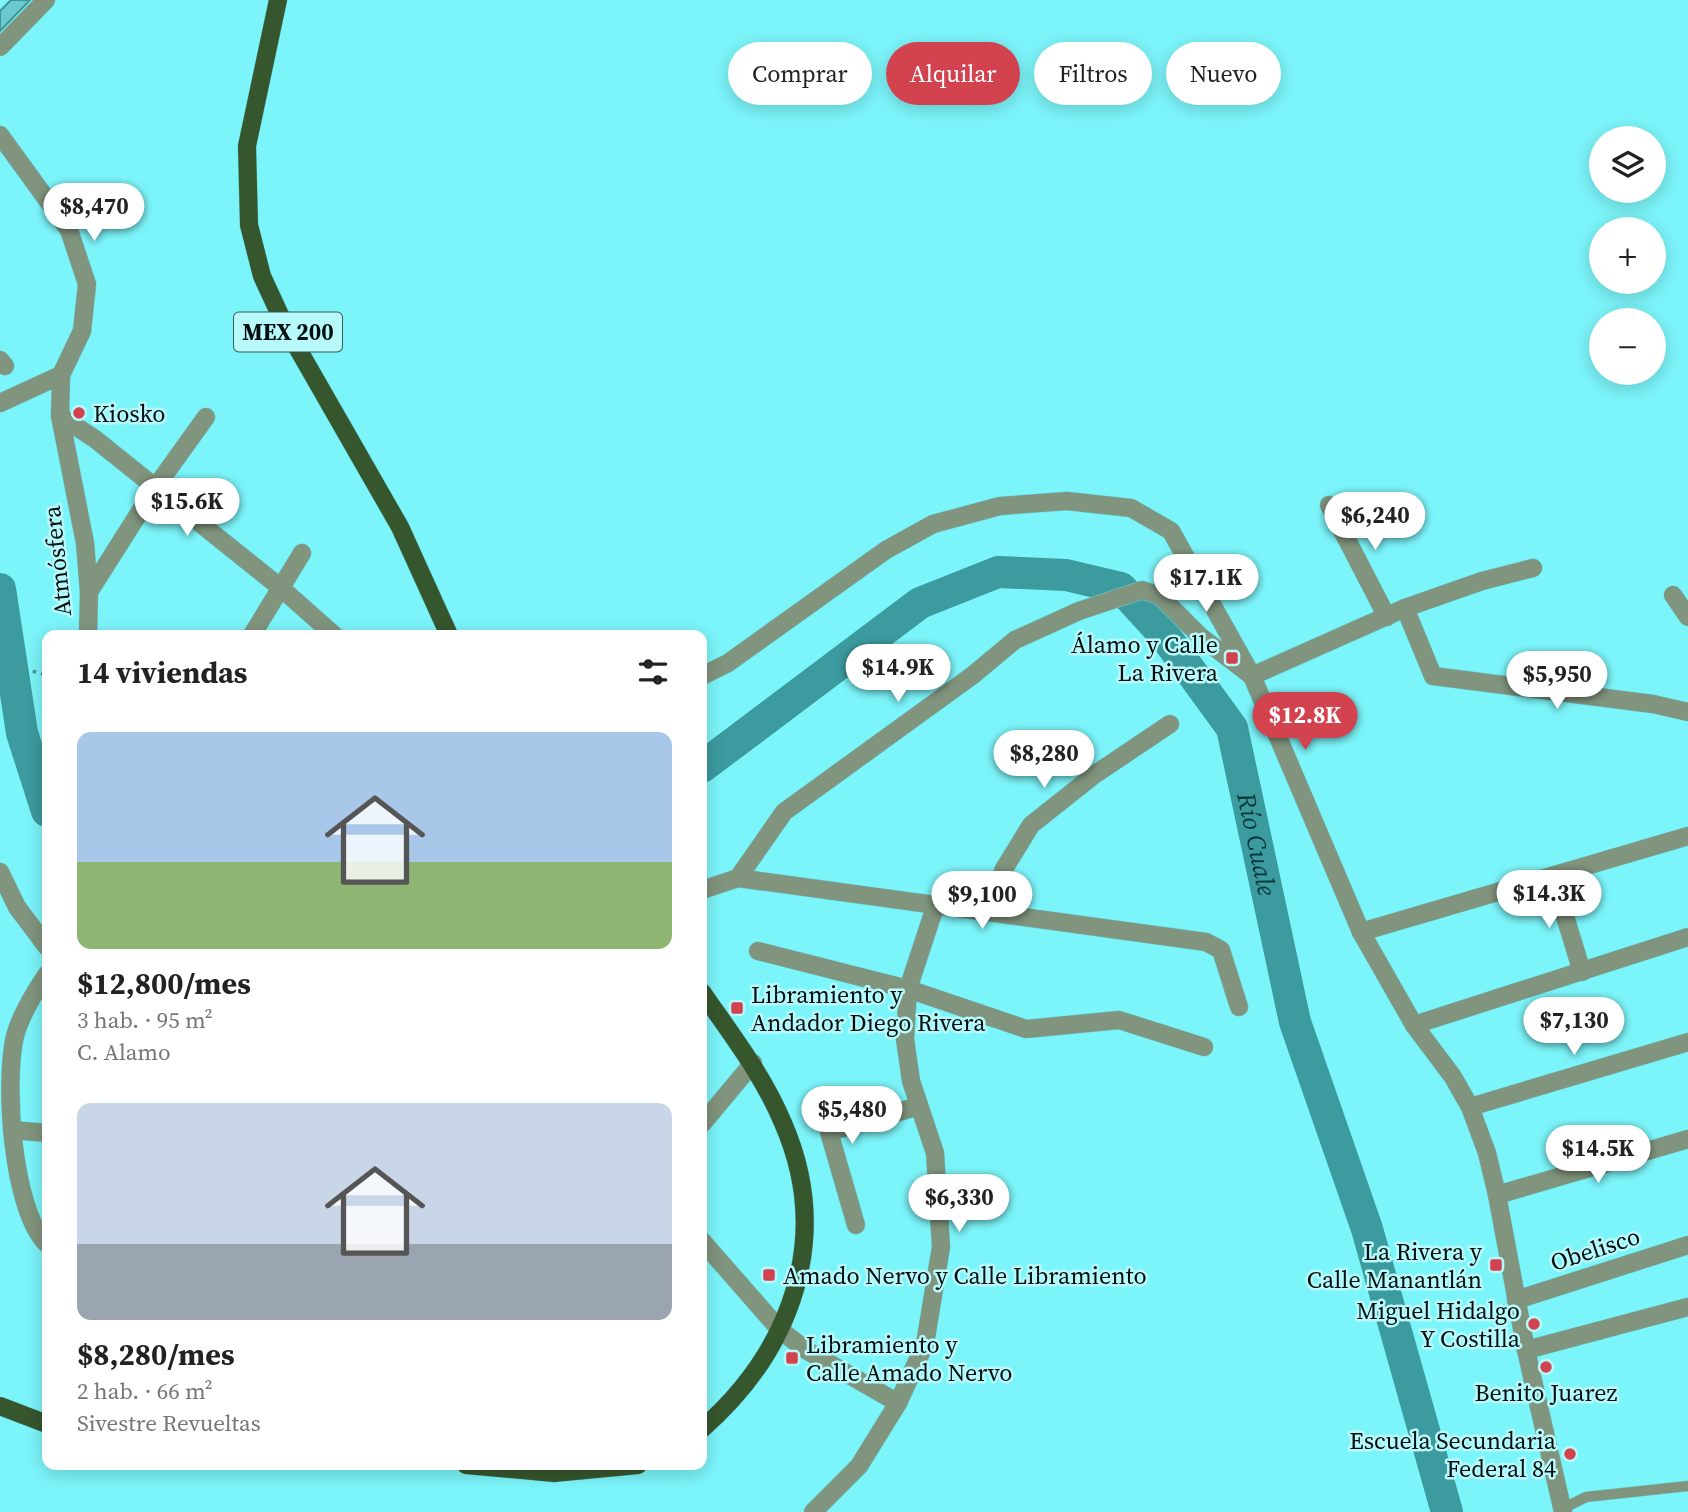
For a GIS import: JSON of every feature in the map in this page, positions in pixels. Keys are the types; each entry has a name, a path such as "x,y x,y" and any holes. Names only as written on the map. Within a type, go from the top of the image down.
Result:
{"main road":[{"name":"MEX 200","path":"278,0 247,146 249,225 262,276 286,328 400,527 447,630"},
{"path":"707,999 753,1063 784,1125 805,1200 804,1261 780,1330 753,1373 707,1425"},
{"path":"0,1406 42,1422"},
{"path":"521,1470 554,1473 586,1470"}],"street":[{"path":"0,47 46,0"},
{"name":"Atmósfera","path":"0,135 69,230 87,284 82,331 61,375 60,416 85,543 89,592 88,630"},
{"path":"1,402 61,375"},
{"path":"60,416 95,439 328,630"},
{"path":"89,592 155,488 206,417"},
{"path":"707,674 728,663 886,550 933,524 1000,506 1067,501 1131,508 1171,531 1252,676 1361,932 1414,1025 1453,1077 1470,1107 1487,1153 1497,1195 1526,1350 1562,1510"},
{"path":"1329,505 1387,617"},
{"path":"255,630 302,553"},
{"path":"1252,676 1405,608 1534,568"},
{"path":"738,878 783,812 973,675 1015,640 1079,611 1142,590 1160,596 1201,637 1252,676"},
{"path":"1673,595 1688,617"},
{"path":"1405,608 1433,676 1653,704 1688,712"},
{"path":"989,912 1004,869 1031,825 1094,775 1170,724"},
{"path":"1361,932 1688,836"},
{"path":"0,872 17,906 42,940"},
{"path":"1553,877 1582,972"},
{"path":"707,888 738,878 1206,942 1222,950 1239,1007"},
{"path":"813,1512 859,1466 898,1403 925,1344 941,1247 934,1153 911,1081 905,1039 908,989 935,907"},
{"path":"1414,1025 1688,937"},
{"path":"758,951 908,989 1026,1028 1119,1020 1204,1047"},
{"path":"42,982 32,997 15,1037 12,1130 22,1199 42,1235"},
{"path":"1470,1107 1688,1042"},
{"path":"707,1118 753,1063"},
{"path":"856,1225 829,1132 919,1106"},
{"path":"12,1130 42,1133"},
{"path":"1497,1195 1688,1139"},
{"name":"Obelisco","path":"1516,1300 1688,1245"},
{"path":"707,1247 780,1330 806,1350 898,1403"},
{"path":"1526,1350 1688,1307"}],"lane":[{"path":"1562,1510 1586,1497 1688,1486"}],"path":[{"path":"0,662 42,674"}],"building":[{"path":"11,0 30,0 0,31 0,11"}],"waterway":[{"name":"Río Cuale","path":"707,763 920,603 998,572 1066,575 1121,588 1165,636 1232,728 1295,1022 1367,1229 1447,1512"},
{"name":"Río Cuale","path":"0,589 22,733 42,795"}],"place":[{"name":"Kiosko","path":"79,413"},
{"name":"Álamo y Calle La Rivera","path":"1232,658"},
{"name":"Libramiento y Andador Diego Rivera","path":"737,1008"},
{"name":"La Rivera y Calle Manantlán","path":"1496,1265"},
{"name":"Amado Nervo y Calle Libramiento","path":"769,1275"},
{"name":"Miguel Hidalgo Y Costilla","path":"1534,1324"},
{"name":"Libramiento y Calle Amado Nervo","path":"792,1358"},
{"name":"Benito Juarez","path":"1546,1367"},
{"name":"Escuela Secundaria Federal 84","path":"1570,1454"}]}
